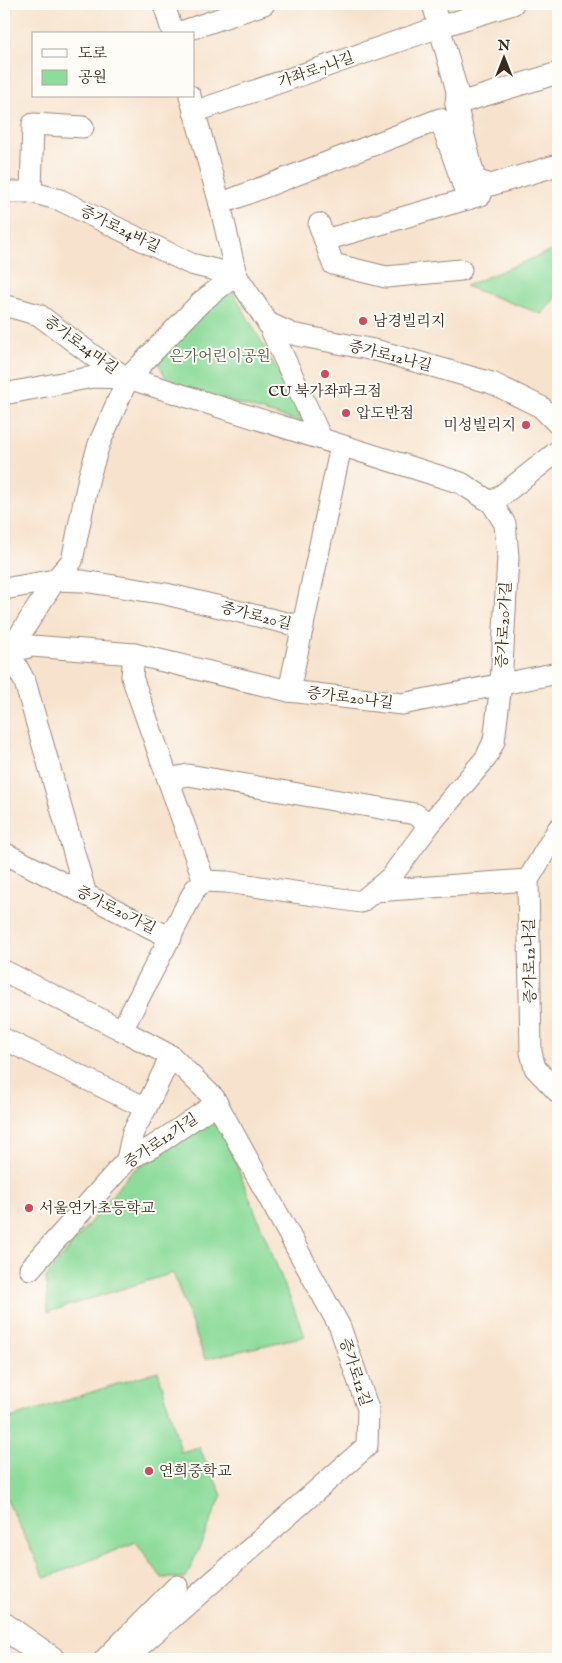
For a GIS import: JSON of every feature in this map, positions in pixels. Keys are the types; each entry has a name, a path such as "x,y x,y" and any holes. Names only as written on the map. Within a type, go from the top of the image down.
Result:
{"main road":[{"path":"4,1626 51,1659"}],"street":[{"path":"164,4 173,32"},
{"path":"180,32 264,4"},
{"path":"433,4 457,91 456,104 475,180 491,186 558,164"},
{"name":"가좌로7나길","path":"220,204 192,104 513,4"},
{"path":"456,104 558,73"},
{"path":"331,442 268,323 236,275 220,204 440,119 468,199"},
{"path":"31,192 33,124 83,127"},
{"path":"461,270 386,277 333,264 322,232 468,199 558,172"},
{"name":"증가로24바길","path":"4,192 31,192 60,200 192,264 236,275"},
{"path":"86,895 25,682 6,656 55,580 72,561 89,477 99,444 128,378 201,302 236,275"},
{"name":"증가로24마길","path":"4,307 11,307 39,315 104,364 128,378"},
{"name":"증가로12나길","path":"268,323 292,334 379,351 492,384 541,407 558,424"},
{"path":"4,394 92,377 128,378"},
{"name":"증가로20가길","path":"4,853 171,938 195,890 204,881 227,882 361,902 392,877 430,824 486,758 494,740 501,684 508,557 505,524 492,503 461,483 128,378"},
{"name":"증가로20길","path":"4,589 55,580 83,581 166,594 302,628 331,442"},
{"path":"492,503 558,451"},
{"name":"증가로20나길","path":"289,690 302,628"},
{"name":"증가로20나길","path":"6,656 32,646 134,654 289,690 402,704 558,673"},
{"path":"134,654 132,676 204,881"},
{"path":"168,779 188,775 414,814 430,824"},
{"path":"528,880 558,829"},
{"name":"증가로12나길","path":"528,880 531,1052 535,1068 558,1092"},
{"name":"증가로20가길","path":"375,891 528,880"},
{"path":"122,1030 171,938"},
{"path":"4,971 171,1056 214,1098"},
{"path":"4,1039 146,1108"},
{"path":"127,1160 132,1132 171,1056"},
{"name":"증가로12가길","path":"30,1269 127,1160 154,1146 211,1107 214,1098"},
{"name":"증가로12길","path":"125,1659 366,1446 368,1409 340,1327 214,1098"},
{"path":"105,1659 177,1586"}],"green space":[{"path":"558,248 558,294 542,314 465,286"},
{"name":"은가어린이공원","path":"220,291 233,292 275,366 304,423 169,384 158,362"},
{"path":"217,1117 305,1336 205,1359 173,1273 48,1312 46,1277 130,1173"},
{"path":"158,1371 181,1452 199,1447 222,1495 186,1578 162,1578 136,1542 45,1578 4,1494 4,1420"}],"place":[{"name":"남경빌리지","path":"363,321"},
{"name":"CU 북가좌파크점","path":"325,374"},
{"name":"압도반점","path":"346,413"},
{"name":"미성빌리지","path":"526,425"},
{"name":"서울연가초등학교","path":"29,1208"},
{"name":"연희중학교","path":"149,1471"}]}
